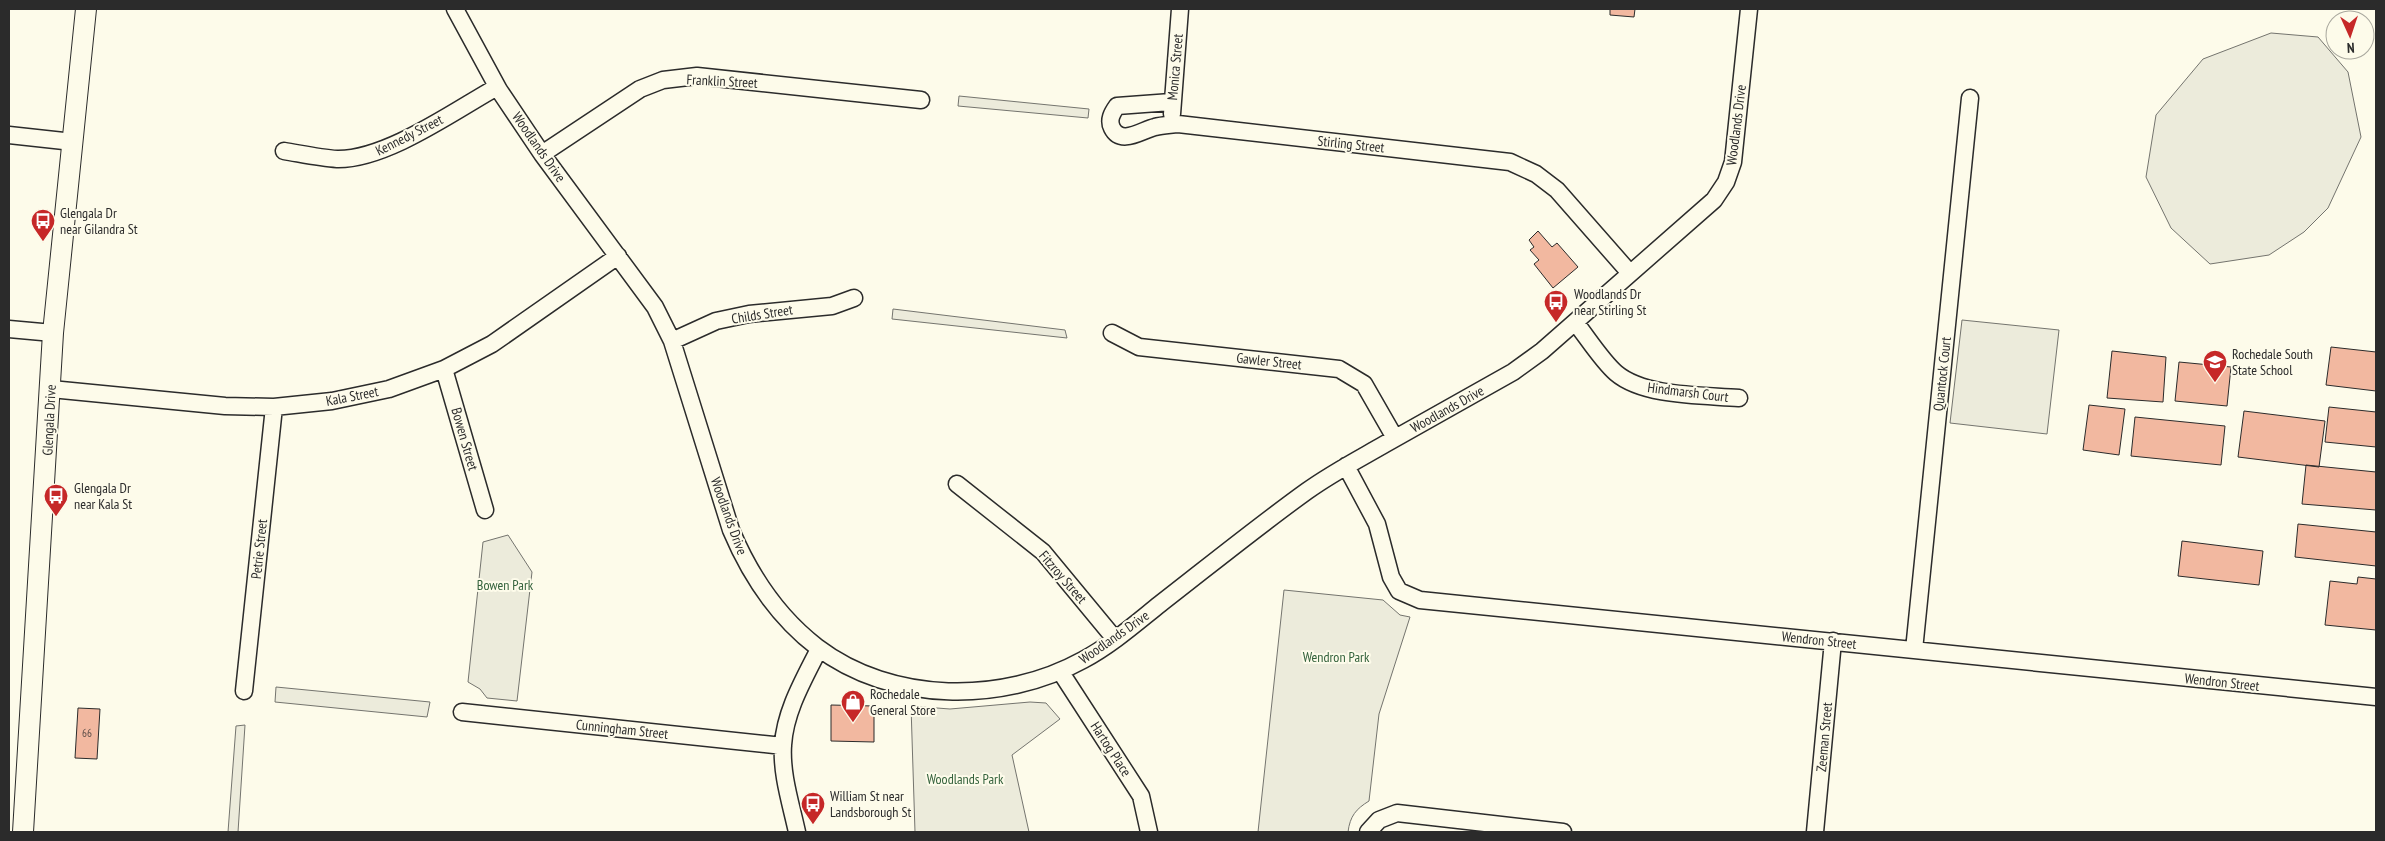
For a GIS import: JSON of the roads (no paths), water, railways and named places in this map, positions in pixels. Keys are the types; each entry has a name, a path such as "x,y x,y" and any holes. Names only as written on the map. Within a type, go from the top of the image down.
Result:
{"street":[{"name":"Glengala Drive","path":"23,832 53,333 86,9"},
{"name":"Woodlands Drive","path":"455,9 497,87 542,154 655,307 672,341 731,530 741,555 755,578 786,619 819,648 863,673 902,686 946,691 983,692 1030,682 1060,672 1083,660 1115,639 1308,490 1346,466 1513,372 1542,351 1629,272 1714,200 1726,182 1733,162 1749,9"},
{"name":"Monica Street","path":"1178,124 1172,115 1172,102 1180,9"},
{"name":"Franklin Street","path":"542,154 640,89 663,80 697,76 921,100"},
{"name":"Kennedy Street","path":"284,151 338,159 368,156 393,146 497,87"},
{"name":"Quantock Court","path":"1914,650 1970,98"},
{"name":"Stirling Street","path":"1172,102 1116,106 1111,114 1111,125 1114,132 1123,136 1136,134 1153,127 1178,124 1510,162 1536,174 1557,190 1629,272"},
{"path":"9,135 73,142"},
{"name":"Kala Street","path":"50,389 225,406 274,408 332,401 389,389 444,369 492,344 618,256"},
{"name":"Childs Street","path":"672,341 716,322 749,314 832,306 854,298"},
{"name":"Hindmarsh Court","path":"1575,322 1616,373 1638,385 1662,391 1739,398"},
{"path":"9,329 53,333"},
{"name":"Gawler Street","path":"1112,333 1139,347 1339,369 1364,384 1396,438"},
{"name":"Bowen Street","path":"444,369 485,510"},
{"name":"Petrie Street","path":"244,691 274,408"},
{"name":"Wendron Street","path":"1346,466 1377,524 1391,577 1400,591 1420,600 2376,697"},
{"name":"Fitzroy Street","path":"957,484 1043,552 1115,639"},
{"name":"Zeeman Street","path":"1815,832 1833,641"},
{"path":"797,832 786,783 783,746 788,718 819,648"},
{"name":"Hartog Place","path":"1060,672 1141,796 1149,832"},
{"name":"Cunningham Street","path":"462,712 783,746"},
{"path":"1368,832 1379,820 1397,814 1563,832"}],"place":[{"name":"Glengala Dr near Gilandra St","path":"43,242"},
{"name":"Woodlands Dr near Stirling St","path":"1556,323"},
{"name":"Rochedale South State School","path":"2215,383"},
{"name":"Glengala Dr near Kala St","path":"56,517"},
{"name":"Rochedale General Store","path":"853,723"},
{"name":"William St near Landsborough St","path":"813,825"}],"park label":[{"name":"Bowen Park","path":"505,585"},
{"name":"Wendron Park","path":"1336,657"},
{"name":"Woodlands Park","path":"965,779"}]}
